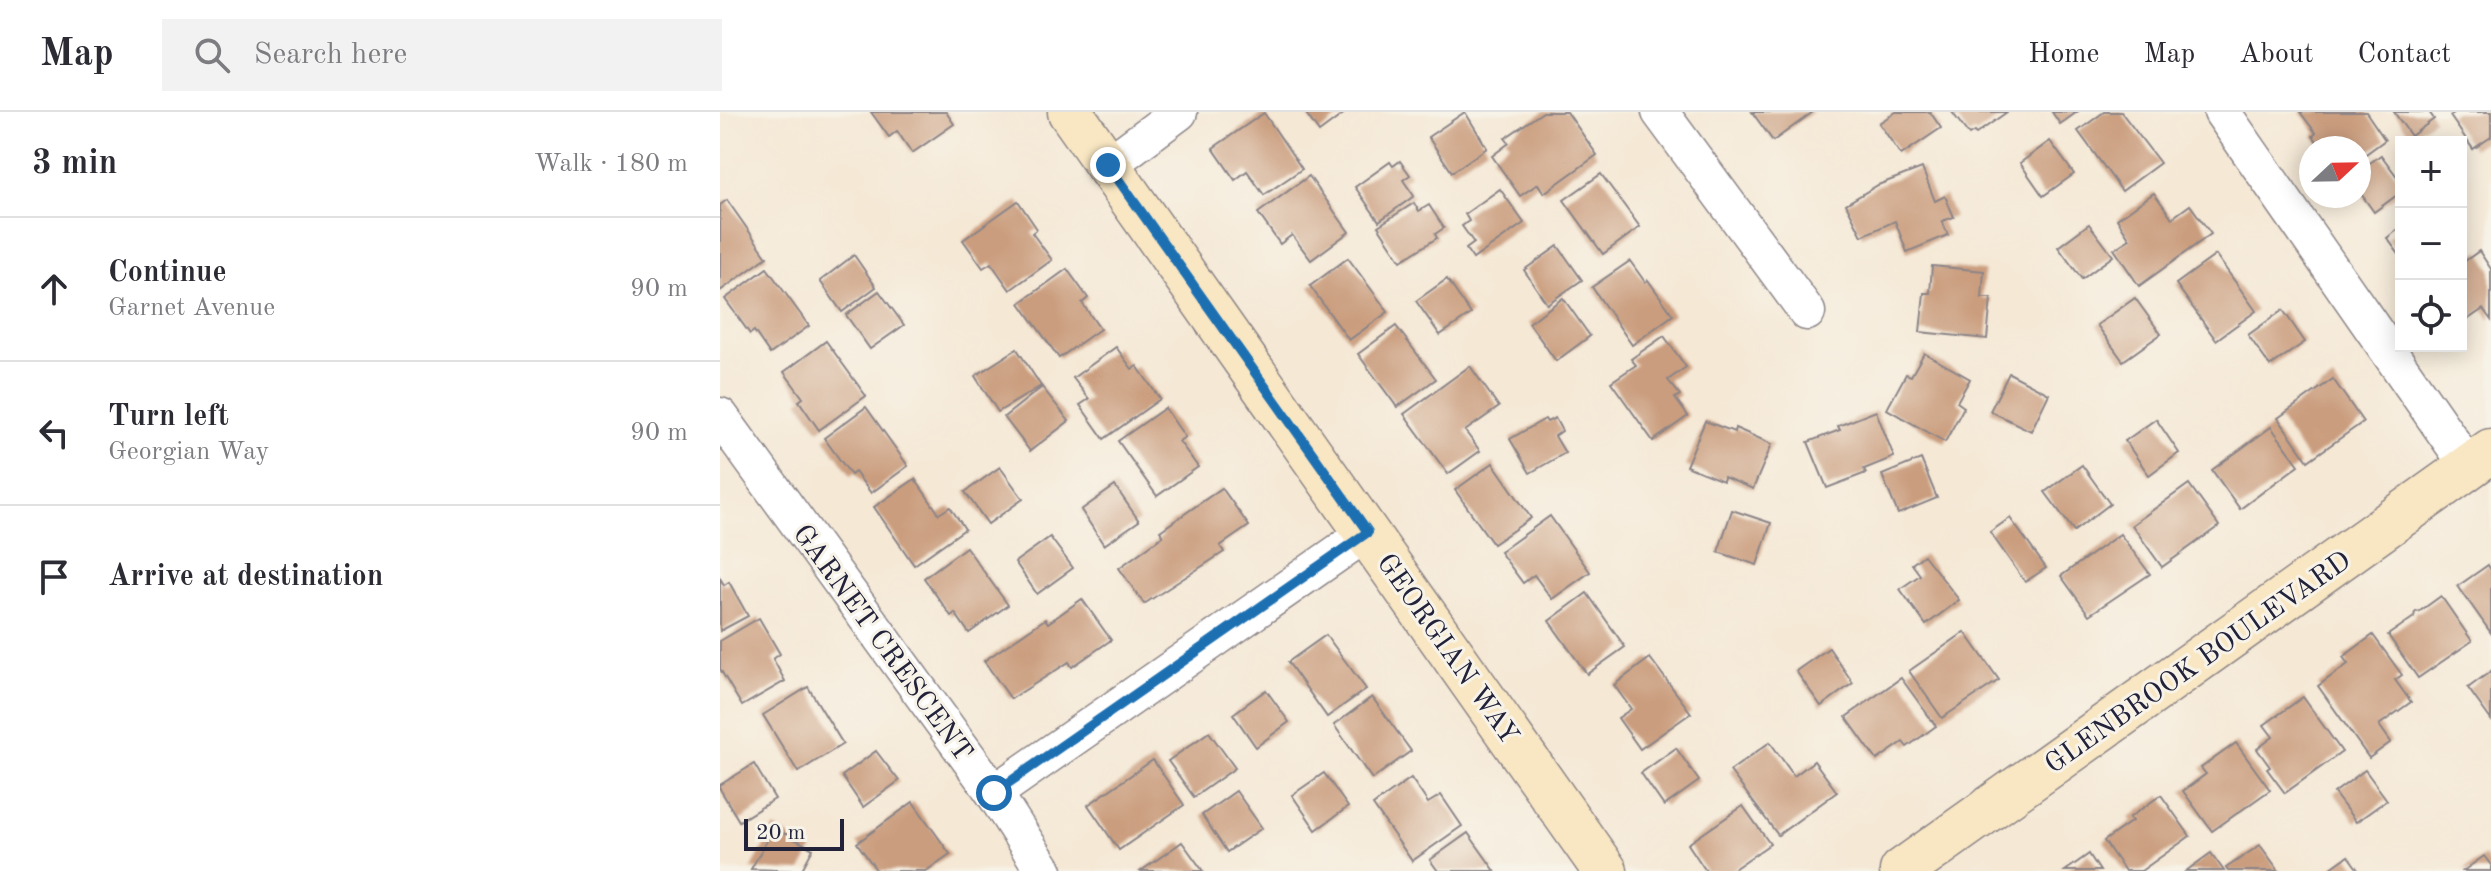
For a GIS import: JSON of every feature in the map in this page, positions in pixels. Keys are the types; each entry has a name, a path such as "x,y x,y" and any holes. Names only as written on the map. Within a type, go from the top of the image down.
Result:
{"street":[{"name":"GEORGIAN WAY","path":"1070,112 1605,871"},
{"path":"1108,165 1179,112"},
{"path":"1660,112 1807,312"},
{"path":"2222,112 2480,459"},
{"name":"GARNET CRESCENT","path":"720,416 994,793 1044,871"},
{"name":"GLENBROOK BOULEVARD","path":"1902,871 2480,459"},
{"path":"994,793 1368,532"}],"building":[{"path":"871,112 946,112 954,124 912,153 897,131 889,137"},
{"path":"1305,112 1346,112 1319,132"},
{"path":"1465,112 1487,148 1452,172 1428,137"},
{"path":"1543,112 1567,112 1597,155 1544,193 1538,184 1520,196 1492,156 1509,143 1505,138"},
{"path":"1752,112 1813,112 1773,141"},
{"path":"1896,112 1930,112 1941,128 1901,155 1879,123"},
{"path":"1952,112 2007,112 1976,134 1969,135"},
{"path":"2052,112 2077,112 2060,124"},
{"path":"2104,112 2121,112 2160,163 2122,191 2078,131"},
{"path":"2300,112 2366,112 2385,140 2371,150 2371,136 2313,136 2316,133"},
{"path":"2394,112 2429,112 2434,119 2411,136"},
{"path":"2455,112 2491,112 2491,137 2473,149 2467,136 2450,116"},
{"path":"1264,113 1302,169 1264,195 1247,171 1235,180 1213,148"},
{"path":"2050,141 2074,174 2043,196 2020,163"},
{"path":"2381,155 2395,174 2395,196 2374,212 2371,208 2371,162"},
{"path":"1400,161 1410,175 1403,180 1414,196 1379,221 1355,187 1390,162 1393,166"},
{"path":"1922,168 1935,201 1945,196 1954,217 1942,221 1948,235 1907,252 1895,221 1862,236 1846,204 1878,185"},
{"path":"1601,174 1640,227 1603,254 1564,200"},
{"path":"1309,176 1349,232 1311,260 1292,235 1280,244 1258,213"},
{"path":"1500,189 1524,223 1473,259 1466,249 1474,243 1462,226 1469,221 1465,214"},
{"path":"2154,193 2172,218 2190,205 2211,234 2139,286 2114,249 2130,239 2117,219"},
{"path":"727,200 767,257 720,291 720,205"},
{"path":"1018,201 1037,229 1032,233 1052,260 1010,290 991,263 983,268 963,240"},
{"path":"1414,203 1419,211 1429,205 1444,228 1435,234 1437,238 1401,261 1378,226"},
{"path":"2089,224 2113,256 2082,279 2058,247"},
{"path":"2395,232 2395,249 2387,238"},
{"path":"1558,246 1582,280 1547,304 1524,270"},
{"path":"2479,251 2491,269 2491,320 2483,309 2467,320 2467,260"},
{"path":"854,255 876,287 842,312 820,281"},
{"path":"2216,255 2256,311 2216,340 2176,284"},
{"path":"1348,258 1388,312 1349,340 1310,286"},
{"path":"1630,261 1673,315 1632,345 1592,287"},
{"path":"1932,266 1984,271 1982,298 1991,298 1987,339 1920,332 1924,293 1930,293"},
{"path":"767,268 809,326 770,354 754,331 750,334 725,299"},
{"path":"1067,269 1088,298 1082,303 1100,329 1059,358 1020,303"},
{"path":"1447,279 1471,314 1440,335 1416,301"},
{"path":"879,291 904,325 870,349 846,315"},
{"path":"1563,298 1590,336 1556,361 1529,323"},
{"path":"2135,298 2161,334 2123,361 2097,325"},
{"path":"2283,310 2305,342 2270,366 2248,335"},
{"path":"1396,326 1436,379 1397,407 1358,354"},
{"path":"1664,336 1686,367 1668,380 1680,395 1675,398 1688,416 1653,441 1611,382 1636,365 1631,359"},
{"path":"826,341 866,396 819,430 799,401 803,398 784,372"},
{"path":"1116,347 1132,369 1137,366 1160,399 1104,439 1080,405 1089,399 1073,378"},
{"path":"1017,349 1041,386 998,412 975,376"},
{"path":"1924,353 1970,379 1957,402 1964,407 1945,442 1887,409 1906,374 1911,376"},
{"path":"1470,366 1499,407 1465,431 1480,451 1448,474 1404,414"},
{"path":"2009,373 2049,394 2031,431 1990,411"},
{"path":"2333,379 2363,422 2308,461 2278,418"},
{"path":"1042,387 1069,421 1030,451 1004,417"},
{"path":"866,407 908,466 871,493 855,472 851,475 824,438"},
{"path":"1165,408 1185,437 1179,441 1198,467 1157,496 1118,441"},
{"path":"1876,411 1894,457 1864,469 1866,473 1827,488 1808,442"},
{"path":"1555,418 1562,431 1555,436 1565,453 1530,473 1510,439 1545,419 1547,422"},
{"path":"2156,419 2179,453 2149,475 2125,441"},
{"path":"1705,421 1734,432 1735,428 1772,444 1753,489 1686,466"},
{"path":"2271,427 2299,465 2240,509 2212,470"},
{"path":"1921,459 1937,498 1898,514 1882,475"},
{"path":"1493,463 1531,518 1493,544 1455,490"},
{"path":"2082,465 2110,504 2074,531 2045,492"},
{"path":"1000,467 1023,499 988,524 965,492"},
{"path":"915,479 939,514 950,507 965,529 914,565 874,507"},
{"path":"2189,484 2219,526 2162,567 2132,525"},
{"path":"1115,486 1139,521 1104,545 1081,510"},
{"path":"1222,488 1249,526 1220,546 1224,552 1144,604 1119,568 1163,536 1160,531"},
{"path":"1732,510 1771,523 1757,565 1718,552"},
{"path":"1550,516 1590,572 1552,599 1534,575 1523,583 1500,552"},
{"path":"2010,518 2046,568 2025,582 1990,532"},
{"path":"2120,534 2150,574 2089,615 2061,576"},
{"path":"1050,537 1073,568 1037,594 1015,562"},
{"path":"966,547 1008,605 969,633 955,613 951,616 924,578"},
{"path":"1924,555 1959,600 1926,625 1900,589 1920,575 1912,564"},
{"path":"2488,565 2491,570 2491,633 2458,586"},
{"path":"720,578 724,585 729,582 748,616 720,631"},
{"path":"1587,593 1625,647 1587,674 1549,621"},
{"path":"2441,596 2472,641 2418,678 2388,635 2414,617 2415,612"},
{"path":"1082,599 1111,640 1072,667 1069,662 1011,699 984,661 1045,619 1048,623"},
{"path":"759,618 780,654 773,659 785,681 742,706 720,669 720,641"},
{"path":"1965,632 1999,680 1942,718 1909,671"},
{"path":"1326,635 1366,689 1327,717 1288,662"},
{"path":"2373,635 2402,675 2395,680 2411,702 2379,725 2391,742 2369,758 2318,686 2348,664 2343,657"},
{"path":"1829,648 1853,683 1821,706 1796,671"},
{"path":"1650,658 1691,713 1640,749 1618,718 1631,709 1614,685"},
{"path":"2491,671 2491,720 2468,688"},
{"path":"1901,678 1936,726 1907,747 1903,742 1877,760 1846,717"},
{"path":"808,687 843,744 798,772 763,715"},
{"path":"1266,690 1289,722 1256,747 1233,714"},
{"path":"1372,697 1411,751 1372,779 1334,725"},
{"path":"2303,697 2342,752 2285,793 2257,749 2273,737 2264,725"},
{"path":"1209,732 1235,768 1194,797 1168,761"},
{"path":"1770,742 1794,776 1814,761 1837,792 1778,835 1730,771"},
{"path":"2236,743 2270,790 2212,831 2183,791 2206,774 2201,768"},
{"path":"1676,748 1699,781 1664,806 1641,773"},
{"path":"876,751 899,781 863,807 842,776"},
{"path":"1153,760 1184,805 1119,850 1088,805"},
{"path":"754,764 775,799 739,821 720,785"},
{"path":"2365,770 2387,800 2356,822 2334,793"},
{"path":"1324,773 1348,807 1316,830 1292,795"},
{"path":"1411,778 1428,803 1441,795 1462,826 1412,861 1373,805"},
{"path":"1236,791 1262,828 1227,852 1202,815"},
{"path":"2161,795 2190,836 2141,871 2125,871 2104,841"},
{"path":"913,802 950,854 926,871 877,871 857,843"},
{"path":"1743,806 1770,844 1731,871 1706,871 1688,844"},
{"path":"774,828 813,849 801,871 751,869"},
{"path":"1468,833 1495,871 1438,871 1430,860"},
{"path":"1182,842 1203,871 1141,871"},
{"path":"2260,845 2279,871 2228,871 2226,868"},
{"path":"2211,853 2224,871 2186,871"},
{"path":"2089,854 2100,871 2065,871"},
{"path":"2348,856 2359,871 2327,871"},
{"path":"2484,856 2491,865 2491,871 2463,871"}],"route":[{"path":"994,793 1368,532 1108,165"}]}
